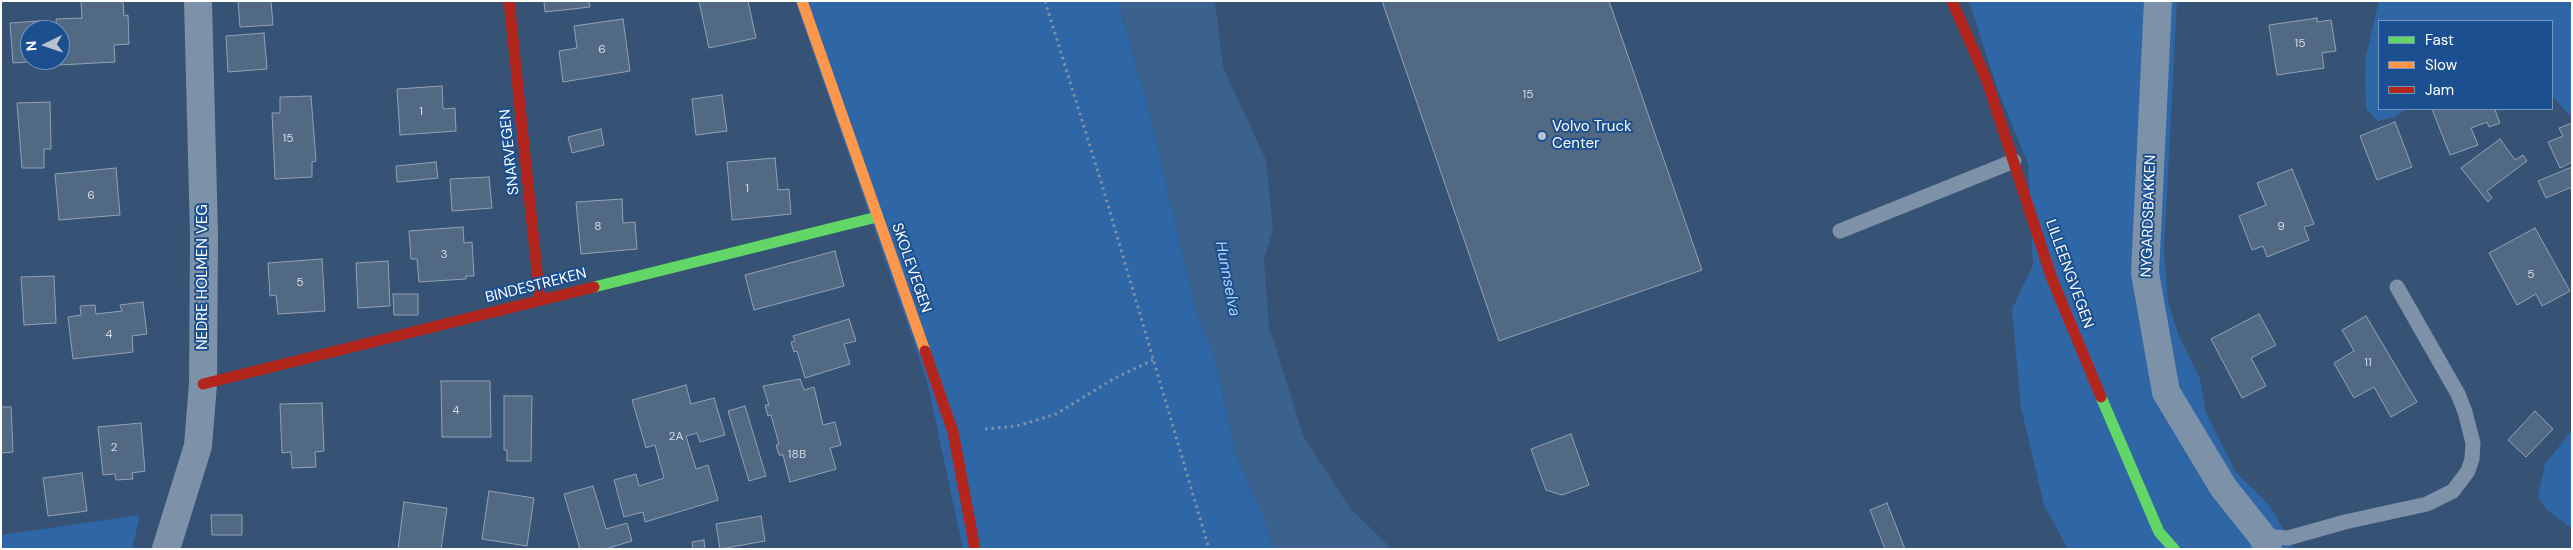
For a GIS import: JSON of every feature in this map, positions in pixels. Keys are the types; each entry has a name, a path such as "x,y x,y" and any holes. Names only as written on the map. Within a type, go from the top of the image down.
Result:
{"street":[{"name":"NEDRE HOLMEN VEG","path":"166,549 198,446 203,384 204,235 198,1"},
{"name":"SNARVEGEN","path":"509,1 540,300"},
{"name":"SKOLEVEGEN","path":"802,1 953,432 976,549"},
{"name":"LILLEENGVEGEN","path":"1952,1 1987,81 2052,279 2132,474 2159,532 2174,549"},
{"name":"NYGARDSBAKKEN","path":"2158,1 2145,274 2166,392 2223,487 2265,542"},
{"name":"BINDESTREKEN","path":"203,384 877,217"}],"lane":[{"path":"1840,231 2014,161"},
{"path":"2265,542 2427,504 2453,492 2468,471 2472,459 2473,443 2465,412 2458,394 2397,287"}],"path":[{"path":"1045,1 1102,184 1208,549"},
{"path":"953,432 1017,426 1056,414 1115,378 1153,360"}],"shaded area":[{"path":"795,1 1118,1 1149,111 1196,311 1215,359 1236,455 1264,518 1273,549 963,549 927,381"},
{"path":"1969,1 2177,1 2164,251 2168,301 2178,334 2200,379 2206,412 2235,471 2270,506 2294,549 2068,549 2044,505 2021,408 2012,309 2033,265 2028,164 1997,88"},
{"path":"2379,1 2572,1 2572,118 2553,97 2553,20 2378,20 2378,110 2404,110 2394,117 2378,121 2366,109 2365,60"},
{"path":"2572,430 2572,529 2547,510 2538,496 2545,464"},
{"path":"140,515 132,549 1,549 1,535"}],"water":[{"name":"Hunnselva","path":"1118,1 1215,1 1223,67 1266,160 1273,229 1264,260 1269,326 1304,438 1350,508 1392,549 1273,549 1264,518 1236,455 1215,359 1196,311 1149,111"}],"building":[{"path":"81,1 123,1 124,16 128,15 129,44 114,45 115,62 70,64 70,20 56,19 82,18"},
{"path":"238,1 271,1 273,25 240,27"},
{"path":"544,1 589,1 590,7 545,12"},
{"path":"699,1 748,1 756,38 709,48"},
{"name":"Volvo Truck Center","path":"1382,1 1609,1 1702,270 1499,341"},
{"path":"2317,18 2317,22 2331,20 2336,51 2322,53 2324,68 2277,75 2269,25"},
{"path":"623,19 630,71 563,82 559,51 577,48 574,26"},
{"path":"20,22 20,63 13,63 10,23"},
{"path":"264,33 267,69 228,72 226,36"},
{"path":"442,86 443,109 455,108 456,131 400,135 397,89"},
{"path":"722,95 727,131 696,135 692,99"},
{"path":"311,96 316,161 312,162 312,177 275,179 272,113 280,113 280,97"},
{"path":"50,102 51,149 44,149 44,168 22,168 17,103"},
{"path":"2432,110 2495,110 2500,123 2489,127 2487,122 2471,128 2478,145 2450,155"},
{"path":"2395,122 2412,167 2377,180 2360,136"},
{"path":"2572,123 2572,162 2560,168 2548,142 2563,136 2559,128"},
{"path":"601,129 604,145 572,153 568,137"},
{"path":"2500,139 2515,160 2523,155 2527,161 2487,191 2492,198 2488,202 2461,168"},
{"path":"775,158 778,190 789,189 791,214 732,220 727,162"},
{"path":"436,162 438,178 397,182 396,166"},
{"path":"2572,167 2572,187 2546,198 2538,181"},
{"path":"116,168 120,215 59,220 55,174"},
{"path":"2292,169 2314,224 2304,227 2309,240 2267,257 2263,246 2252,250 2239,216 2266,205 2257,183"},
{"path":"489,177 492,208 452,211 450,179"},
{"path":"622,199 623,223 635,222 637,249 581,254 576,202"},
{"path":"463,227 464,243 472,242 474,276 466,276 466,279 419,282 417,259 411,259 409,231"},
{"path":"2535,228 2570,291 2542,306 2536,294 2517,305 2489,253"},
{"path":"835,251 844,286 754,310 745,275"},
{"path":"322,259 325,311 278,314 276,295 270,296 268,263"},
{"path":"388,261 390,306 358,308 356,263"},
{"path":"54,276 56,323 24,325 21,277"},
{"path":"393,294 418,294 418,315 394,315"},
{"path":"143,302 147,334 132,336 133,352 73,359 68,317 81,315 80,306 95,305 96,314 122,311 120,305"},
{"path":"2259,314 2276,345 2251,358 2266,386 2242,398 2211,339"},
{"path":"2366,316 2417,402 2391,417 2374,387 2354,398 2334,363 2354,351 2342,330"},
{"path":"849,319 856,341 844,344 850,364 805,378 797,351 794,352 791,342 795,341 793,336"},
{"path":"800,379 804,390 814,387 823,425 835,422 841,445 830,448 836,469 790,482 783,455 779,455 776,445 779,444 771,415 768,416 765,405 769,405 763,386"},
{"path":"441,381 490,381 491,437 442,437"},
{"path":"686,385 691,404 714,398 725,435 700,442 697,433 686,436 696,469 708,465 718,500 645,522 643,512 624,517 614,480 636,474 639,486 664,478 655,445 646,448 632,400"},
{"path":"504,396 532,396 531,461 507,461 507,450 504,450"},
{"path":"322,403 324,451 315,452 316,467 292,468 291,452 282,453 280,404"},
{"path":"745,406 766,476 749,481 728,411"},
{"path":"1,407 11,407 13,452 1,453"},
{"path":"2535,411 2553,429 2526,457 2508,440"},
{"path":"141,423 145,471 132,473 133,479 116,480 115,474 103,475 98,427"},
{"path":"1571,434 1589,485 1562,495 1546,490 1531,449"},
{"path":"82,473 87,511 48,516 43,478"},
{"path":"593,486 606,529 627,523 632,541 605,549 580,549 564,494"},
{"path":"489,491 534,498 527,546 482,539"},
{"path":"404,502 447,508 441,549 398,549"},
{"path":"1887,503 1905,549 1885,549 1870,510"},
{"path":"211,515 242,515 242,535 212,535"},
{"path":"761,516 765,541 720,549 716,524"},
{"path":"704,540 705,549 693,549 692,542"}],"traffic: fast":[{"path":"594,287 877,217"},
{"path":"2101,397 2159,532 2174,549"}],"traffic: slow":[{"path":"802,1 925,351"}],"traffic: jam":[{"path":"509,1 540,300"},
{"path":"1952,1 1987,81 2052,279 2101,397"},
{"path":"203,384 594,287"},
{"path":"925,351 953,432 975,549"}],"place":[{"name":"Volvo Truck Center","path":"1542,136"}]}
